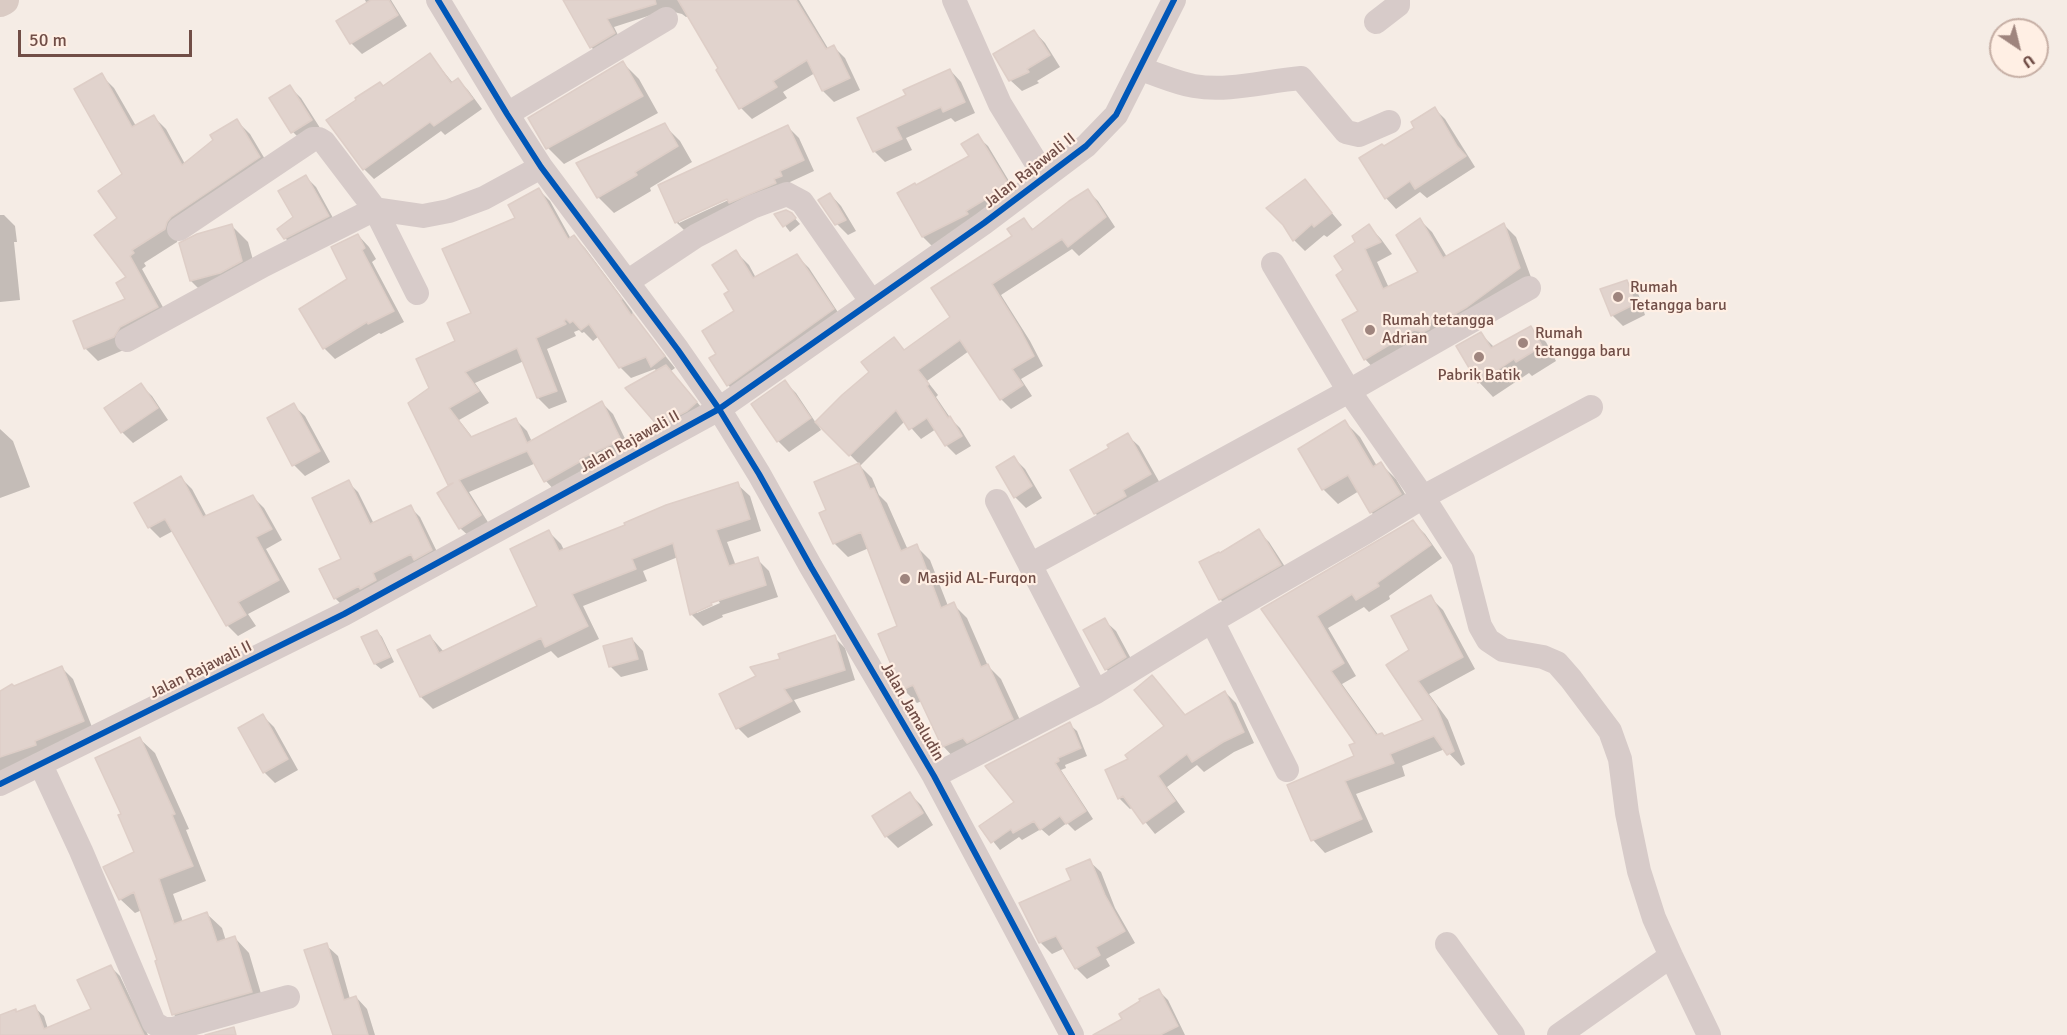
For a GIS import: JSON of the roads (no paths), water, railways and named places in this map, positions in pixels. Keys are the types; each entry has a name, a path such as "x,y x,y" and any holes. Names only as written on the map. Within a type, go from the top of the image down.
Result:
{"street":[{"path":"954,0 1000,104 1045,177"},
{"name":"Jalan Rajawali II","path":"0,784 344,614 719,409 984,223 1086,146 1116,115 1174,0"},
{"path":"1376,22 1398,5 1398,0"},
{"name":"Jalan Jamaludin","path":"447,3 507,114 542,167 678,350 719,409 759,474 934,776 1072,1035"},
{"path":"507,114 666,20"},
{"path":"1140,69 1193,86 1237,87 1271,80 1300,78 1346,132 1359,135 1389,122"},
{"path":"179,229 313,140 319,139 324,142 375,209 417,292"},
{"path":"127,340 375,209 423,216 449,211 484,198 542,167"},
{"path":"627,282 696,236 752,207 787,194 802,202 872,301"},
{"path":"1273,264 1349,391 1423,497 1463,560 1480,626 1488,640 1503,651 1543,657 1557,663 1610,731 1620,759 1627,813 1639,872 1654,918 1709,1035"},
{"path":"1030,565 1349,391 1528,288"},
{"path":"934,776 1096,692 1423,497 1591,407"},
{"path":"997,501 1096,692"},
{"path":"1212,621 1287,770"},
{"path":"41,765 81,851 154,1023 165,1029 173,1029 288,997"},
{"path":"1447,944 1513,1035"},
{"path":"1559,1035 1671,956"}],"place":[{"name":"Rumah Tetangga baru","path":"1618,297"},
{"name":"Rumah tetangga Adrian","path":"1370,330"},
{"name":"Rumah tetangga baru","path":"1523,343"},
{"name":"Pabrik Batik","path":"1479,357"},
{"name":"Masjid AL-Furqon","path":"905,579"}]}
